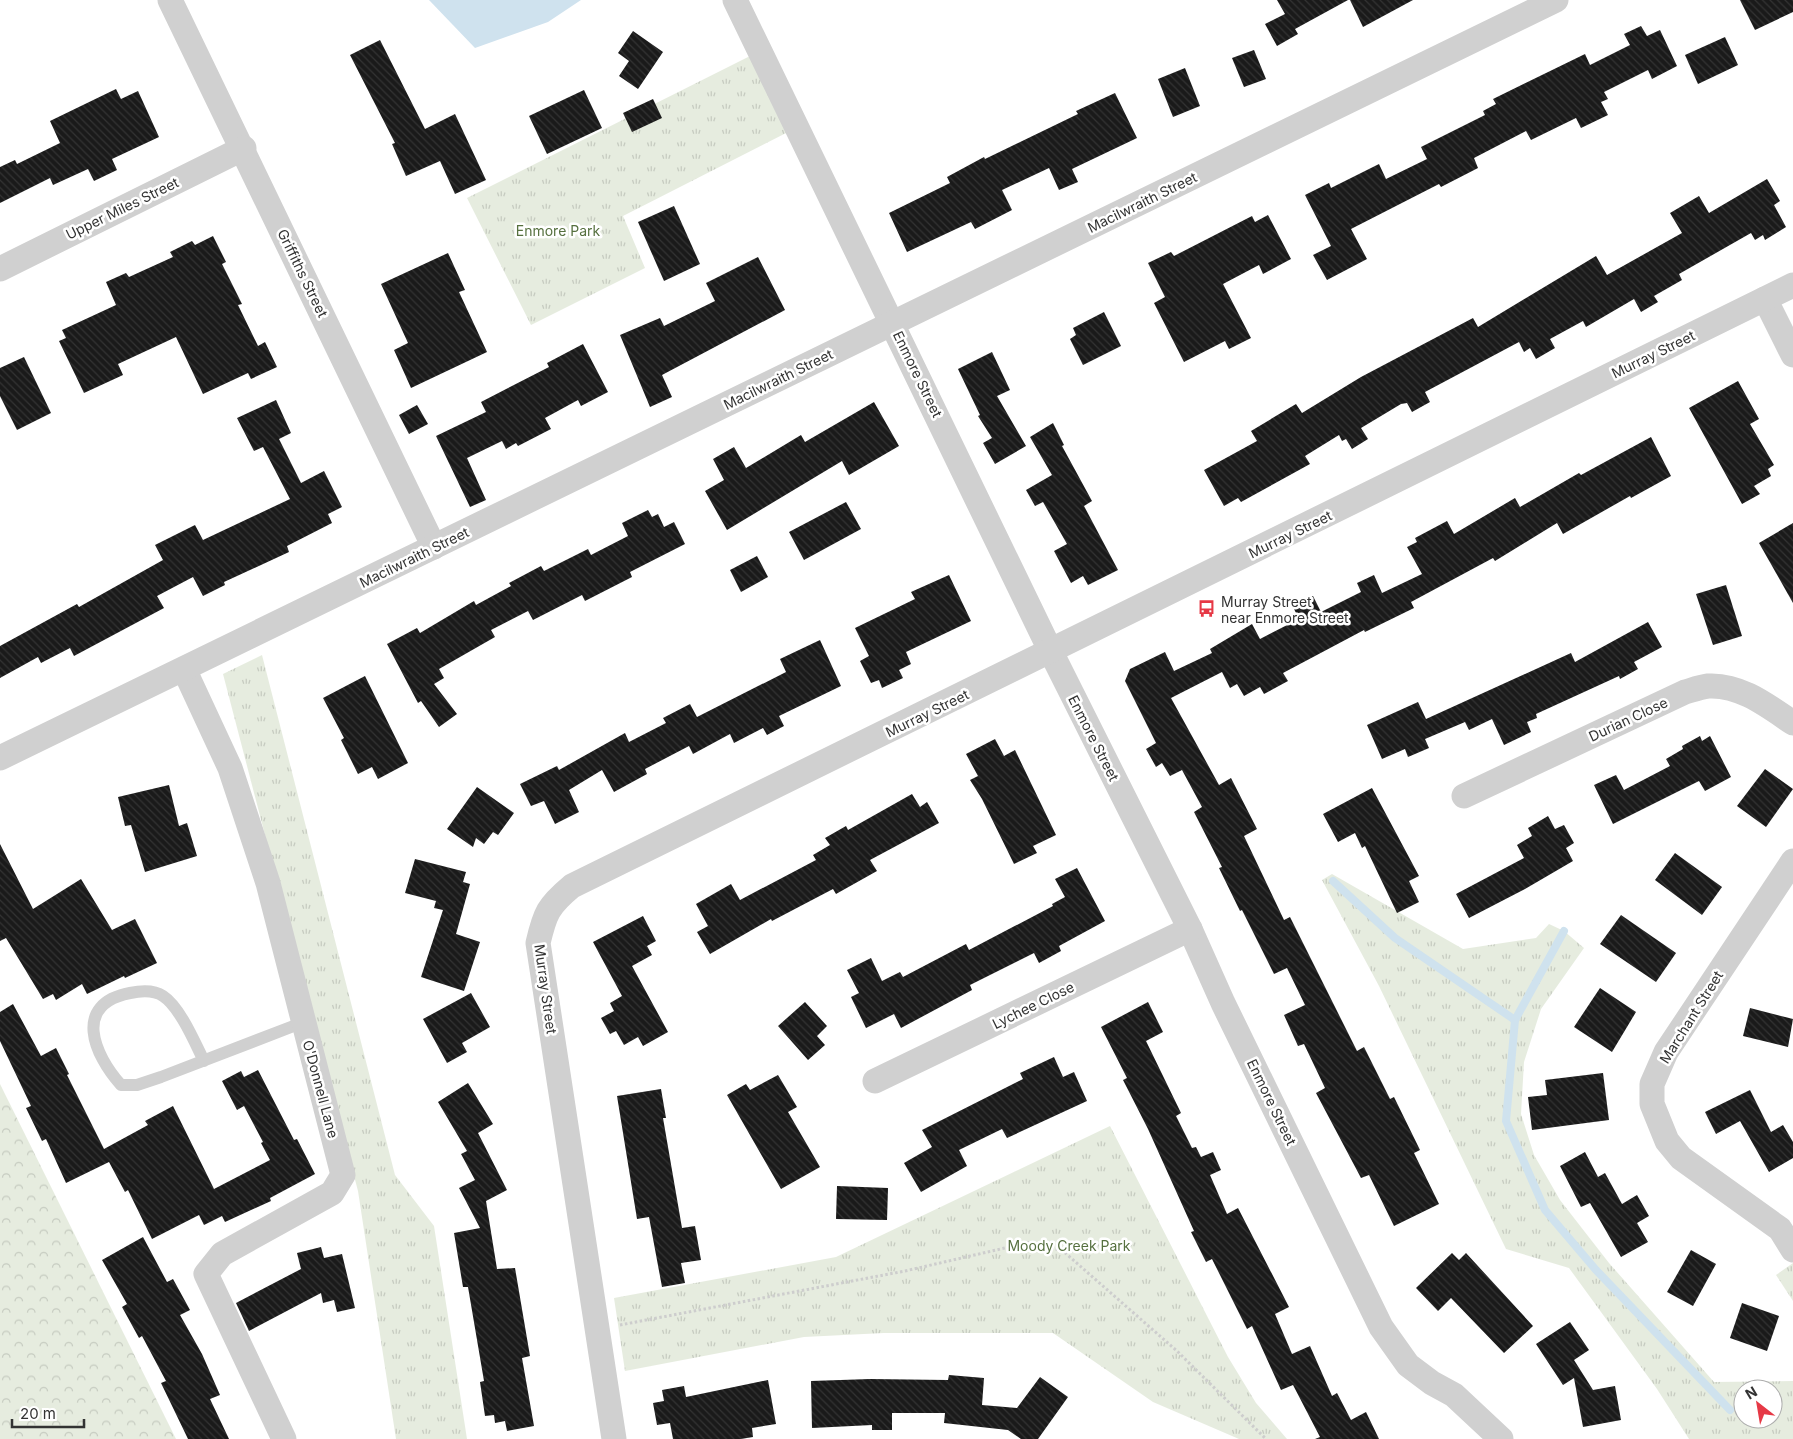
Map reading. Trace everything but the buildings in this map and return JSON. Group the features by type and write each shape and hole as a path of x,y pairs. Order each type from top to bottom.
{"street":[{"name":"Griffiths Street","path":"170,0 244,148 434,547"},
{"name":"Enmore Street","path":"735,0 1051,652 1190,929 1223,1003 1381,1327 1408,1365 1432,1383 1454,1396 1501,1439"},
{"name":"Macilwraith Street","path":"0,758 1556,0"},
{"name":"Upper Miles Street","path":"0,269 244,148"},
{"name":"Murray Street","path":"614,1439 538,943 543,921 552,903 572,886 1793,286"},
{"path":"1765,299 1793,355"},
{"name":"O'Donnell Lane","path":"184,668 221,745 240,796 268,884 344,1175 332,1193 222,1254 206,1274 284,1439"},
{"name":"Durian Close","path":"1464,796 1685,692 1707,686 1727,688 1754,697 1793,723"},
{"name":"Marchant Street","path":"1793,860 1666,1052 1652,1084 1652,1104 1667,1141 1681,1158 1780,1230 1793,1250"},
{"name":"Lychee Close","path":"875,1081 1190,929"}],"lane":[{"path":"204,1061 187,1025 163,996 142,990 114,996 97,1010 92,1030 98,1053 110,1073 122,1086 137,1085 161,1078 304,1022"}],"path":[{"path":"598,1329 905,1271 1031,1242 1063,1251 1177,1351 1266,1439"}],"green space":[{"name":"Enmore Park","path":"760,51 796,128 623,216 645,268 531,325 467,198"},
{"path":"262,655 395,1175 434,1226 467,1439 396,1439 358,1191 223,674"},
{"path":"1332,874 1463,949 1536,938 1549,924 1564,931 1584,948 1541,1009 1524,1062 1521,1114 1534,1155 1560,1200 1609,1263 1714,1382 1733,1382 1733,1429 1783,1429 1783,1381 1793,1381 1793,1439 1689,1439 1657,1389 1569,1268 1506,1249 1379,986 1322,880"},
{"path":"0,1084 176,1439 0,1439"},
{"name":"Moody Creek Park","path":"1110,1126 1228,1357 1256,1403 1287,1439 1239,1439 1153,1402 1053,1333 884,1333 804,1337 625,1371 614,1298 836,1257"},
{"path":"1793,1263 1793,1301 1776,1275"}],"water":[{"path":"429,0 581,0 548,22 475,48"}],"waterway":[{"path":"1333,881 1395,938 1515,1020"},
{"path":"1564,931 1515,1020 1506,1121 1545,1210 1596,1270 1730,1410"}],"place":[{"name":"Murray Street near Enmore Street","path":"1207,609"}]}
